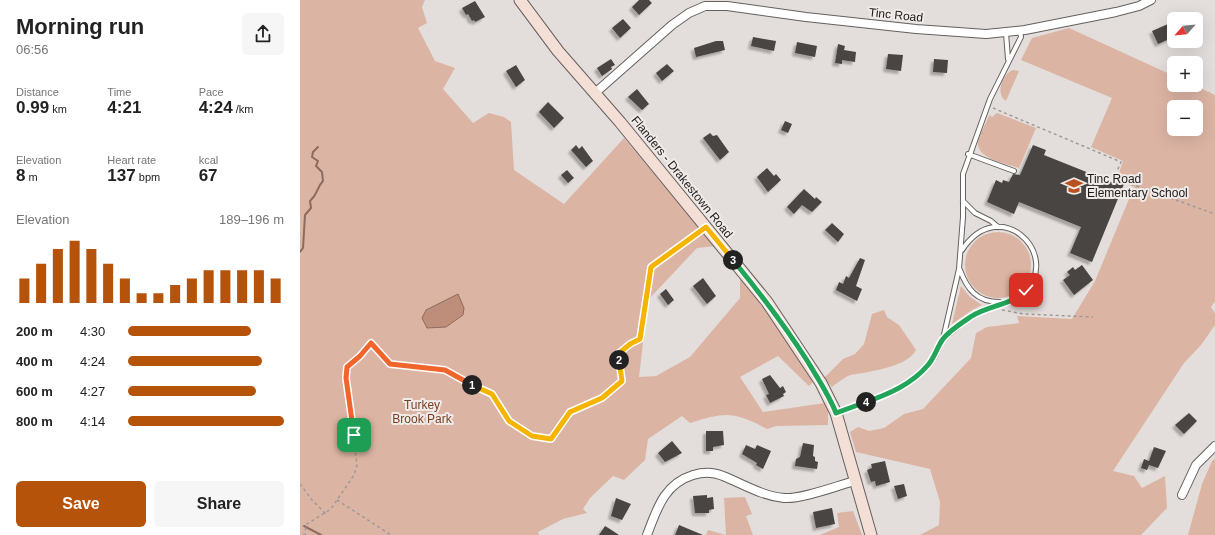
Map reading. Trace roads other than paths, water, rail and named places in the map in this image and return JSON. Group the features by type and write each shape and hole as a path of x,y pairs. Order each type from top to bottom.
{"street":[{"name":"Flanders - Drakestown Road","path":"520,0 558,51 595,93 706,227 781,322 828,395 836,413 871,535"},
{"name":"Tinc Road","path":"595,93 678,20 694,10 705,6 727,6 820,19 980,34 1020,31 1116,12 1139,6 1151,0"},
{"path":"1182,495 1196,465 1215,446"},
{"path":"647,535 658,506 667,491 677,482 697,474 715,474 758,492 783,498 795,497 855,481"}],"lane":[{"path":"836,413 883,396 914,378 930,364 943,339 962,250 964,201 963,174 968,154 987,106 1008,60 1021,37 1020,31"},
{"path":"1006,33 1008,60"},
{"path":"968,154 1014,172"},
{"path":"943,339 970,317 1001,302 1012,300 1024,292 1032,280 1036,266 1033,251 1025,238 1012,230 998,226 976,213 964,201"},
{"path":"962,250 967,242 977,233 998,226"},
{"path":"959,269 964,282 972,293 985,300 1001,302"}],"waterway":[{"path":"300,252 303,248 305,215 311,208 310,201 323,181 322,172 316,166 318,161 312,157 313,152 318,147"},
{"path":"304,526 321,535"}],"place":[{"name":"Tinc Road Elementary School","path":"1074,186"}],"park label":[{"name":"Turkey Brook Park","path":"422,412"}]}
